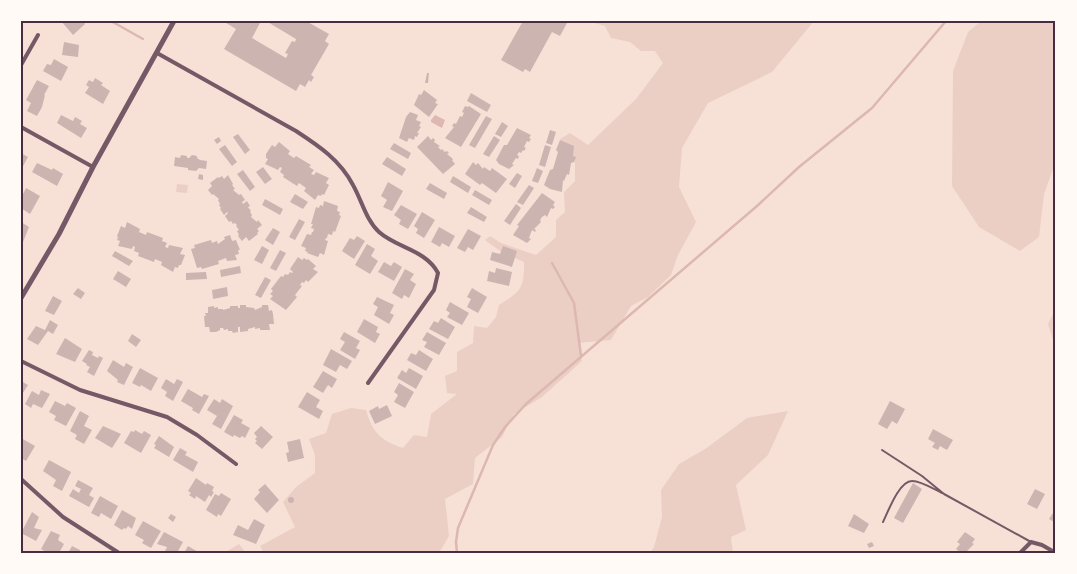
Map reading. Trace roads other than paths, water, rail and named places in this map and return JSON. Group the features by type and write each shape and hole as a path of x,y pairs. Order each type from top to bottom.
{"street":[{"path":"21,298 174,21"},
{"path":"21,65 38,35"},
{"path":"157,53 318,144 344,170 379,232 432,263 438,273 434,290 368,383"},
{"path":"21,127 94,167"},
{"path":"21,361 80,390 167,418 198,435 236,464"},
{"path":"21,479 62,517 119,553"},
{"path":"1020,553 1031,542 1056,552"}],"lane":[{"path":"882,450 922,476 944,494"},
{"path":"883,522 899,490 906,483 913,481 944,494 1031,542"}],"waterway":[{"path":"111,21 143,39"},
{"path":"457,553 458,528 493,445 505,427 526,404 757,206 799,167 872,108 946,21"},
{"path":"552,263 574,303 581,356"}]}
